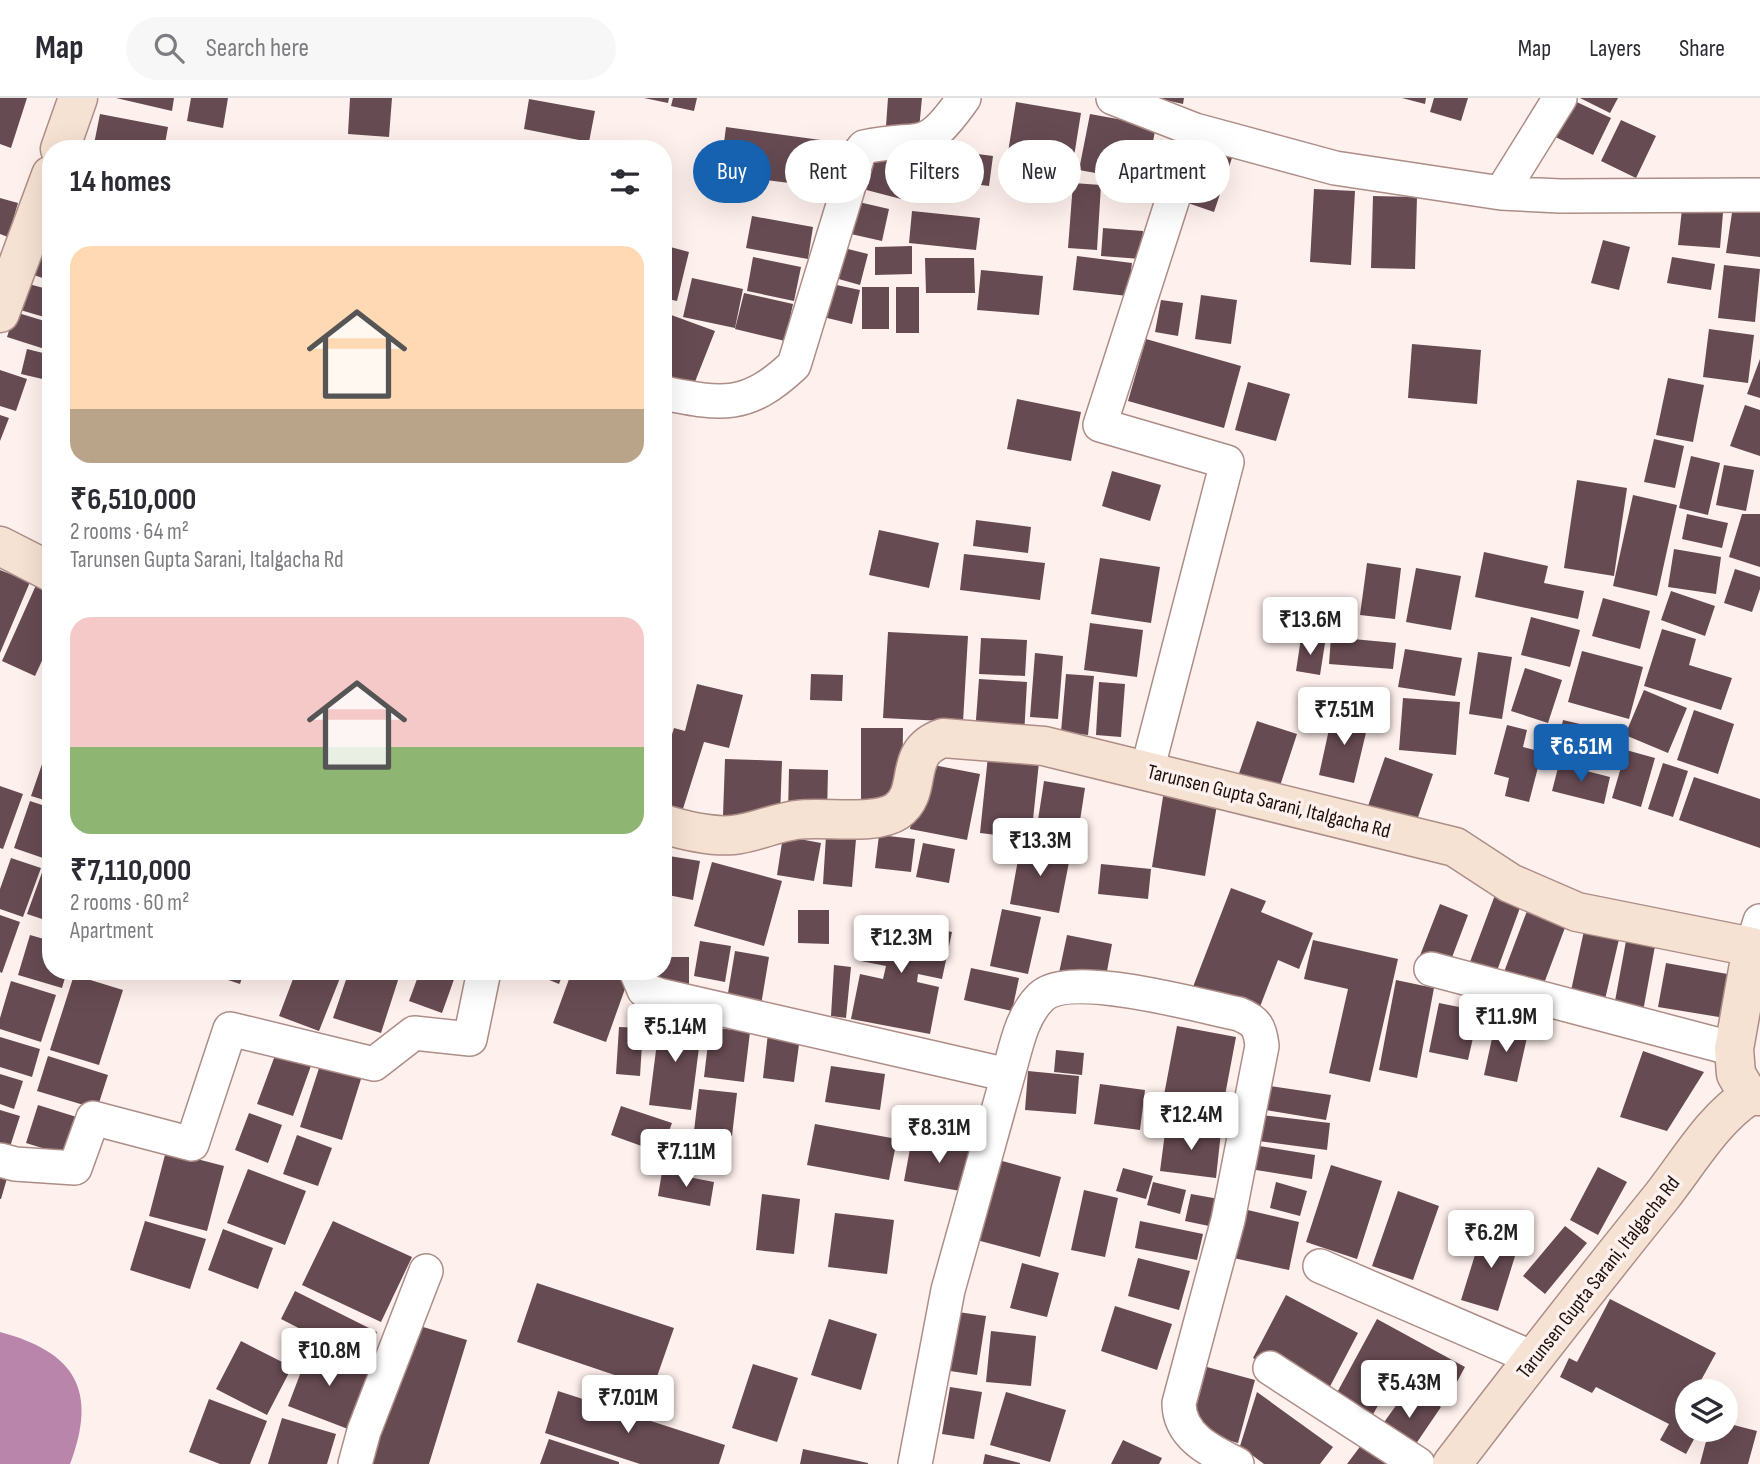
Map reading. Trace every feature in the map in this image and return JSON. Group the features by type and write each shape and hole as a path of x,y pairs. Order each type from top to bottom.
{"street":[{"path":"63,140 78,98"},
{"path":"672,395 712,403 730,401 769,389 794,365 859,153 864,146 920,142 932,137 964,98"},
{"path":"1113,98 1195,130 1335,168 1501,193 1560,196 1760,195"},
{"path":"1501,193 1560,98"},
{"path":"1147,771 1227,462 1100,425 1195,130"},
{"path":"0,313 42,199"},
{"path":"0,546 42,567"},
{"name":"Tarunsen Gupta Sarani, Italgacha Rd","path":"672,825 731,835 796,820 885,817 900,810 911,788 919,752 929,743 943,738 1044,746 1455,847 1510,883 1577,912 1756,934 1734,1049 1736,1074 1755,1096 1736,1105 1707,1139 1452,1464"},
{"path":"1431,969 1734,1049"},
{"path":"0,1160 15,1164 75,1168 93,1118 192,1144 230,1029 373,1065 414,1033 470,1039 482,980"},
{"path":"640,980 644,990 659,995 1008,1074"},
{"path":"915,1464 948,1290 1008,1074 1026,1017 1042,995 1062,985 1094,985 1239,1014 1254,1020 1259,1028 1262,1046 1228,1220 1179,1403 1179,1416 1185,1429 1198,1442 1237,1464"},
{"path":"1320,1266 1533,1359"},
{"path":"355,1464 364,1432 426,1271"},
{"path":"1270,1368 1418,1464"}],"shaded area":[{"path":"0,1332 26,1340 47,1351 62,1363 74,1378 80,1395 81,1415 78,1438 70,1464 0,1464"}],"building":[{"path":"0,98 27,98 11,148 0,144"},
{"path":"116,98 174,98 172,111"},
{"path":"191,98 228,98 223,128 187,121"},
{"path":"350,98 392,98 389,137 348,134"},
{"path":"644,98 669,98 668,103"},
{"path":"673,98 697,98 694,111 671,106"},
{"path":"888,98 922,98 919,129 886,126"},
{"path":"1156,98 1184,98 1183,104"},
{"path":"1402,98 1426,98 1425,104"},
{"path":"1434,98 1468,98 1461,121 1430,112"},
{"path":"1568,98 1611,118 1593,155 1549,134"},
{"path":"1580,98 1618,98 1610,113"},
{"path":"529,99 595,111 589,140 524,129"},
{"path":"1016,102 1081,113 1077,140 1010,140"},
{"path":"100,114 168,127 166,140 95,140"},
{"path":"1090,114 1156,126 1153,140 1095,140 1095,173 1081,170"},
{"path":"1621,120 1656,136 1636,178 1601,161"},
{"path":"726,127 821,140 785,140 785,182 771,181 771,140 724,140"},
{"path":"871,155 885,158 885,195 871,191"},
{"path":"984,155 993,156 989,186 984,185"},
{"path":"1081,184 1095,185 1095,203 1100,203 1097,250 1068,248 1071,203 1081,203"},
{"path":"1314,189 1355,191 1351,265 1310,262"},
{"path":"1373,196 1417,197 1415,269 1371,268"},
{"path":"0,198 18,203 8,237 0,234"},
{"path":"849,203 889,209 882,241 842,232"},
{"path":"1188,203 1217,203 1214,212"},
{"path":"1733,206 1760,210 1760,257 1726,253"},
{"path":"1682,209 1723,213 1720,248 1678,245"},
{"path":"912,211 980,218 976,250 909,243"},
{"path":"752,216 813,227 808,259 746,248"},
{"path":"1103,228 1143,231 1141,259 1101,256"},
{"path":"1603,240 1630,247 1619,290 1591,283"},
{"path":"42,246 42,278 31,274"},
{"path":"836,246 868,254 860,285 828,276"},
{"path":"912,246 912,274 875,275 875,247"},
{"path":"672,247 689,252 677,301 672,300"},
{"path":"1077,256 1132,263 1128,296 1073,290"},
{"path":"753,257 801,267 794,301 747,291"},
{"path":"1672,257 1715,264 1711,290 1667,283"},
{"path":"925,258 974,258 975,293 926,293"},
{"path":"1724,265 1760,269 1755,322 1718,318"},
{"path":"981,270 1043,276 1039,315 977,310"},
{"path":"692,278 743,289 735,328 683,317"},
{"path":"25,283 42,288 42,316 17,309"},
{"path":"827,283 860,290 852,324 819,316"},
{"path":"862,287 889,287 889,329 862,329"},
{"path":"896,287 919,287 919,333 896,333"},
{"path":"744,293 793,304 785,341 735,329"},
{"path":"1201,295 1237,300 1231,344 1195,339"},
{"path":"1161,300 1183,303 1178,336 1155,332"},
{"path":"15,312 42,320 42,348 7,337"},
{"path":"672,315 715,331 691,392 672,385"},
{"path":"1709,329 1754,335 1748,383 1703,377"},
{"path":"1146,339 1241,366 1224,428 1128,401"},
{"path":"1412,344 1481,350 1477,404 1408,398"},
{"path":"27,349 42,353 42,379 21,374"},
{"path":"1760,359 1760,398 1747,394"},
{"path":"0,370 27,379 16,411 0,406"},
{"path":"1668,378 1704,385 1693,442 1656,435"},
{"path":"1248,382 1290,394 1276,441 1235,430"},
{"path":"1017,399 1081,412 1071,461 1007,449"},
{"path":"1745,405 1760,410 1760,456 1730,446"},
{"path":"0,415 9,418 0,441"},
{"path":"1654,439 1684,446 1675,488 1644,482"},
{"path":"1691,456 1720,463 1708,515 1679,508"},
{"path":"1724,465 1754,470 1746,511 1716,505"},
{"path":"1112,471 1161,485 1150,521 1102,506"},
{"path":"1577,480 1627,488 1614,576 1564,568"},
{"path":"1633,495 1677,505 1657,596 1613,586"},
{"path":"1687,514 1728,523 1722,548 1682,539"},
{"path":"1742,514 1760,514 1760,567 1729,557"},
{"path":"976,520 1031,527 1028,553 973,546"},
{"path":"879,530 939,543 929,588 869,575"},
{"path":"1674,549 1721,557 1716,594 1668,587"},
{"path":"1484,552 1548,566 1544,583 1584,591 1578,619 1475,597"},
{"path":"964,554 1045,563 1040,600 960,590"},
{"path":"1100,558 1160,567 1151,623 1091,614"},
{"path":"1367,563 1401,568 1395,619 1360,615"},
{"path":"1416,568 1461,576 1451,630 1406,622"},
{"path":"1735,569 1760,577 1760,589 1752,612 1724,603"},
{"path":"0,570 30,582 0,653"},
{"path":"37,583 42,585 42,661 35,676 2,661"},
{"path":"1671,591 1715,606 1705,636 1661,620"},
{"path":"1603,598 1650,611 1640,649 1592,636"},
{"path":"1531,617 1580,630 1570,667 1521,655"},
{"path":"1090,623 1143,630 1137,677 1084,670"},
{"path":"1662,629 1696,639 1689,665 1732,678 1721,710 1644,686"},
{"path":"888,632 968,636 963,722 883,718"},
{"path":"1331,637 1396,643 1393,669 1329,664"},
{"path":"981,638 1027,640 1025,676 979,674"},
{"path":"1301,638 1325,643 1320,675 1296,671"},
{"path":"1405,649 1462,658 1455,696 1398,687"},
{"path":"1582,651 1643,667 1629,719 1568,702"},
{"path":"1478,652 1512,657 1502,719 1469,714"},
{"path":"1035,653 1063,656 1058,719 1030,717"},
{"path":"1525,668 1562,680 1548,723 1511,711"},
{"path":"811,674 843,675 842,701 810,700"},
{"path":"1066,674 1094,676 1088,735 1061,732"},
{"path":"979,679 1027,682 1024,736 975,733"},
{"path":"1099,682 1125,684 1121,737 1096,735"},
{"path":"697,684 743,695 729,748 704,742 681,815 672,812 672,734 674,728 685,731"},
{"path":"1644,690 1687,708 1668,753 1625,735"},
{"path":"1403,698 1460,702 1456,755 1399,750"},
{"path":"1694,710 1734,724 1718,774 1677,760"},
{"path":"1333,711 1369,720 1354,783 1319,775"},
{"path":"1563,720 1618,733 1609,770 1555,757"},
{"path":"1257,721 1297,734 1276,798 1235,785"},
{"path":"1507,725 1527,730 1523,747 1542,752 1529,802 1505,796 1509,778 1494,774"},
{"path":"861,728 903,728 902,802 861,801"},
{"path":"1626,750 1655,758 1641,807 1612,798"},
{"path":"988,756 1039,762 1031,839 980,833"},
{"path":"1385,757 1433,774 1416,823 1368,806"},
{"path":"725,759 782,761 780,818 723,816"},
{"path":"923,763 980,774 967,840 910,829"},
{"path":"1663,763 1688,771 1673,817 1648,809"},
{"path":"42,764 42,799 31,796"},
{"path":"1559,764 1610,777 1604,804 1552,791"},
{"path":"789,769 828,770 827,815 788,814"},
{"path":"1694,777 1760,799 1760,848 1679,820"},
{"path":"1044,781 1085,788 1079,827 1038,820"},
{"path":"1165,784 1219,793 1205,876 1152,867"},
{"path":"0,786 23,794 3,849 0,848"},
{"path":"30,801 42,805 42,858 14,848"},
{"path":"879,835 915,839 911,872 875,868"},
{"path":"783,836 821,843 814,881 777,875"},
{"path":"826,836 856,839 852,887 823,884"},
{"path":"923,843 955,849 949,883 916,877"},
{"path":"1021,843 1071,852 1059,913 1010,904"},
{"path":"672,856 700,861 693,900 672,896"},
{"path":"11,858 41,868 23,917 0,909 0,889"},
{"path":"712,862 782,881 764,946 694,926"},
{"path":"1101,864 1151,869 1148,899 1098,894"},
{"path":"42,873 42,919 27,914"},
{"path":"1231,888 1266,901 1261,912 1313,933 1299,969 1278,960 1256,1017 1191,992"},
{"path":"1495,895 1521,905 1494,979 1467,970"},
{"path":"1530,903 1569,917 1540,994 1501,980"},
{"path":"1440,904 1468,915 1448,968 1419,958"},
{"path":"1002,909 1041,917 1028,974 990,966"},
{"path":"798,910 829,910 829,944 798,943"},
{"path":"0,915 20,922 2,973 0,972"},
{"path":"870,916 952,932 942,979 918,974 917,982 939,987 930,1034 851,1019 860,974 883,979 886,966 861,961"},
{"path":"1585,926 1620,935 1603,1008 1569,1000"},
{"path":"30,935 42,938 42,980 64,980 62,988 18,975"},
{"path":"1067,935 1112,944 1105,982 1059,973"},
{"path":"1313,940 1398,959 1370,1082 1329,1073 1348,989 1304,979"},
{"path":"700,941 731,946 725,982 694,976"},
{"path":"1626,941 1655,946 1642,1017 1613,1012"},
{"path":"735,951 769,957 761,1005 727,999"},
{"path":"672,957 689,957 689,985 652,985 652,980 672,980"},
{"path":"1666,963 1733,975 1725,1018 1658,1007"},
{"path":"834,965 851,967 846,1018 831,1016"},
{"path":"971,968 1019,978 1012,1011 964,1000"},
{"path":"72,980 90,980 123,990 99,1065 50,1050"},
{"path":"293,980 339,980 319,1031 279,1016"},
{"path":"346,980 398,980 381,1033 333,1018"},
{"path":"417,980 454,980 442,1013 409,1001"},
{"path":"569,980 628,980 606,1042 553,1023"},
{"path":"1396,980 1434,988 1417,1078 1379,1070"},
{"path":"11,981 56,995 41,1042 0,1029 0,1018"},
{"path":"1439,1003 1479,1011 1468,1060 1429,1052"},
{"path":"660,1019 702,1024 691,1110 649,1105"},
{"path":"1495,1025 1528,1033 1517,1082 1484,1075"},
{"path":"1177,1026 1236,1037 1220,1122 1161,1111"},
{"path":"619,1027 643,1028 640,1076 616,1074"},
{"path":"710,1027 750,1032 744,1082 704,1077"},
{"path":"768,1033 800,1037 794,1082 763,1078"},
{"path":"0,1037 40,1049 32,1077 0,1067"},
{"path":"277,1050 312,1063 293,1116 257,1104"},
{"path":"1056,1050 1084,1053 1082,1075 1054,1072"},
{"path":"1643,1051 1704,1072 1667,1131 1620,1117"},
{"path":"48,1056 108,1075 97,1109 37,1091"},
{"path":"320,1065 361,1079 342,1140 300,1127"},
{"path":"831,1066 885,1074 880,1110 825,1102"},
{"path":"1028,1071 1079,1076 1076,1114 1025,1110"},
{"path":"0,1074 23,1081 14,1109 0,1104"},
{"path":"1100,1084 1145,1090 1140,1130 1094,1124"},
{"path":"1257,1084 1331,1095 1326,1120 1253,1108"},
{"path":"699,1089 737,1093 732,1136 694,1131"},
{"path":"38,1105 83,1119 71,1157 26,1143"},
{"path":"621,1106 672,1123 661,1153 611,1135"},
{"path":"0,1110 20,1116 7,1156 0,1154"},
{"path":"249,1113 282,1125 268,1163 235,1150"},
{"path":"1253,1114 1330,1123 1327,1150 1250,1140"},
{"path":"815,1124 897,1139 889,1180 807,1165"},
{"path":"1166,1125 1221,1132 1216,1178 1160,1171"},
{"path":"678,1131 730,1142 725,1165 673,1154"},
{"path":"297,1135 332,1148 318,1186 283,1174"},
{"path":"912,1138 974,1149 966,1192 904,1181"},
{"path":"1247,1144 1315,1155 1312,1179 1243,1168"},
{"path":"166,1151 224,1166 207,1231 149,1216"},
{"path":"991,1158 1061,1177 1040,1257 969,1238"},
{"path":"1331,1165 1382,1181 1357,1259 1306,1242"},
{"path":"1598,1167 1627,1182 1598,1235 1570,1220"},
{"path":"1123,1168 1153,1176 1146,1199 1116,1191"},
{"path":"248,1169 306,1191 285,1245 227,1223"},
{"path":"662,1172 714,1182 710,1206 658,1196"},
{"path":"0,1173 8,1175 1,1199 0,1199"},
{"path":"1153,1182 1186,1190 1180,1214 1147,1205"},
{"path":"1276,1182 1307,1191 1300,1216 1270,1208"},
{"path":"1084,1190 1118,1198 1105,1257 1071,1250"},
{"path":"1398,1191 1439,1206 1413,1280 1372,1266"},
{"path":"762,1194 800,1199 794,1254 756,1250"},
{"path":"1191,1194 1219,1199 1214,1227 1185,1221"},
{"path":"1235,1207 1299,1222 1289,1270 1224,1256"},
{"path":"835,1213 894,1220 887,1274 828,1267"},
{"path":"145,1221 206,1239 190,1289 130,1270"},
{"path":"333,1221 412,1257 381,1322 302,1285"},
{"path":"1140,1221 1203,1234 1197,1260 1135,1248"},
{"path":"1565,1226 1587,1243 1545,1294 1523,1276"},
{"path":"223,1229 273,1248 258,1289 208,1270"},
{"path":"1483,1229 1520,1240 1498,1311 1461,1300"},
{"path":"1138,1258 1190,1271 1179,1310 1128,1296"},
{"path":"1022,1263 1059,1273 1047,1317 1010,1308"},
{"path":"537,1283 674,1328 653,1388 517,1342"},
{"path":"295,1291 377,1332 363,1361 281,1319"},
{"path":"1286,1295 1358,1333 1325,1396 1253,1358"},
{"path":"1610,1299 1716,1353 1702,1379 1675,1379 1675,1442 1692,1442 1686,1454 1660,1440 1669,1424 1596,1387 1592,1393 1560,1377 1569,1358 1577,1362"},
{"path":"1115,1306 1172,1324 1157,1370 1101,1351"},
{"path":"958,1312 986,1316 977,1375 950,1371"},
{"path":"829,1319 877,1334 861,1390 811,1375"},
{"path":"1377,1319 1465,1367 1445,1404 1394,1376 1370,1420 1333,1400"},
{"path":"413,1324 467,1340 429,1464 371,1464"},
{"path":"991,1331 1036,1336 1031,1386 986,1382"},
{"path":"241,1341 292,1367 267,1415 216,1389"},
{"path":"310,1348 371,1371 348,1429 288,1406"},
{"path":"753,1364 798,1378 777,1442 732,1428"},
{"path":"1207,1367 1255,1380 1238,1443 1190,1430"},
{"path":"1410,1386 1441,1407 1409,1454 1377,1432"},
{"path":"950,1387 982,1392 974,1439 942,1434"},
{"path":"558,1391 725,1445 719,1464 640,1464 545,1433"},
{"path":"1006,1392 1066,1410 1050,1462 990,1445"},
{"path":"1257,1392 1333,1447 1320,1464 1264,1464 1240,1446"},
{"path":"209,1399 267,1421 250,1464 220,1464 189,1452"},
{"path":"282,1418 336,1434 327,1464 268,1464"},
{"path":"1738,1426 1757,1431 1748,1464 1700,1464 1706,1442 1738,1442"},
{"path":"549,1439 619,1462 619,1464 540,1464"},
{"path":"1123,1440 1162,1458 1159,1464 1111,1464"},
{"path":"1362,1444 1388,1464 1347,1464"},
{"path":"803,1449 868,1463 868,1464 800,1464"},
{"path":"985,1454 1020,1463 1020,1464 983,1464"}]}
